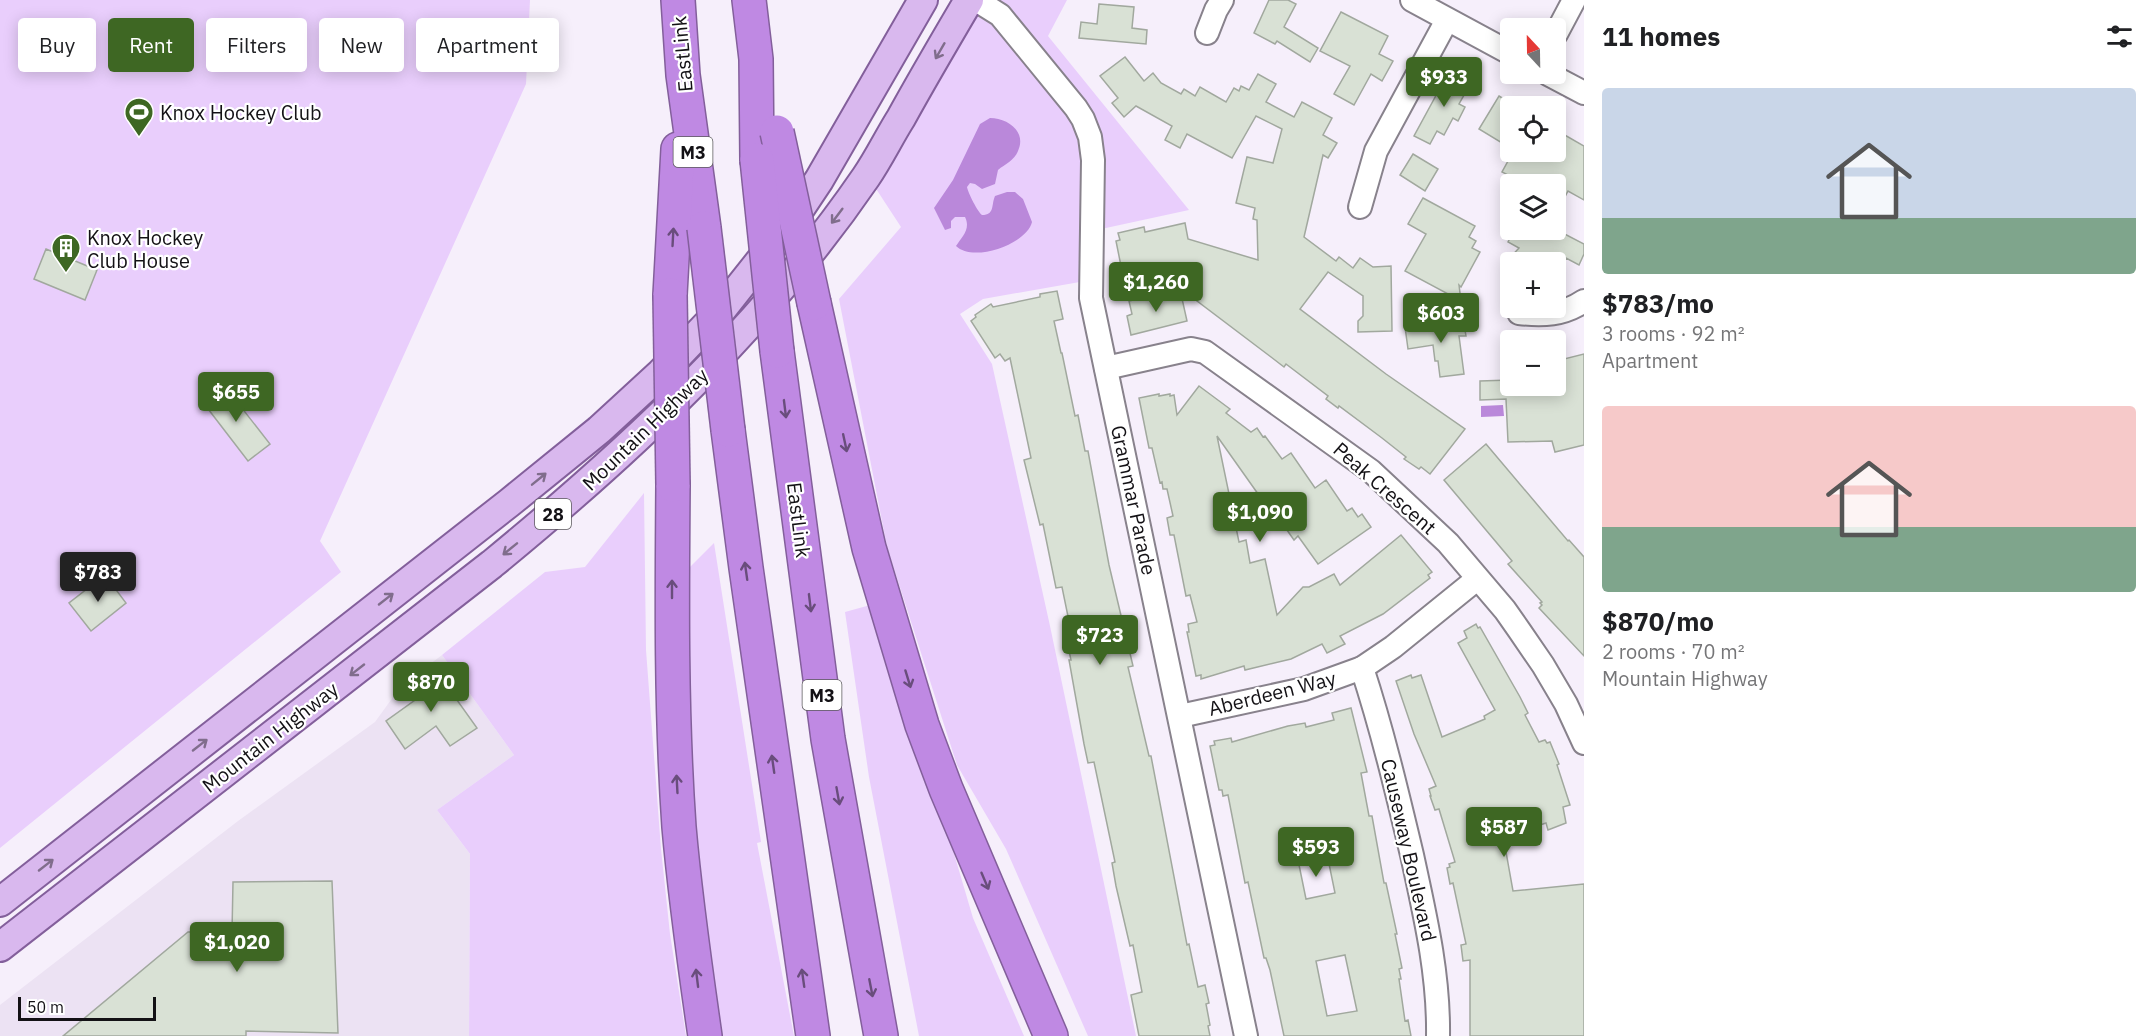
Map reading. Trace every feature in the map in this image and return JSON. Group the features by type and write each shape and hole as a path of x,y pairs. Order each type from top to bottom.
{"highway":[{"name":"EastLink","path":"678,0 682,75 704,228 728,430 813,1036"},
{"name":"EastLink","path":"749,0 756,59 757,160 777,351 828,739 881,1036"},
{"path":"756,59 777,132 869,548 922,725 946,789 1051,1036"},
{"path":"682,75 670,295 673,484 672,656 678,808 705,1036"}],"main road":[{"name":"Mountain Highway","path":"3,899 509,503 599,430 661,373 722,309 791,222 819,180 923,0"},
{"name":"Mountain Highway","path":"0,947 492,564 566,503 657,420 709,368 773,298 867,176 969,0"},
{"path":"3,899 28,925"}],"street":[{"name":"Grammar Parade","path":"976,0 1000,15 1076,108 1090,137 1093,160 1091,298 1246,1036"},
{"path":"1207,33 1222,0"},
{"path":"1412,0 1500,48"},
{"path":"1564,18 1574,0"},
{"path":"1360,207 1376,151 1447,20"},
{"path":"1566,84 1584,93"},
{"path":"1566,311 1584,301"},
{"name":"Peak Crescent","path":"1106,368 1191,349 1205,352 1371,471 1448,543 1505,610 1543,665 1566,704 1584,743"},
{"name":"Aberdeen Way","path":"1180,716 1304,689 1362,668 1393,647 1477,579"},
{"name":"Causeway Boulevard","path":"1362,668 1397,789 1431,939 1437,993 1438,1036"}],"shaded area":[{"path":"0,0 530,0 529,18 416,18 416,72 527,72 526,84 320,541 341,572 0,848"},
{"path":"969,0 1067,0 1048,36 1189,210 1092,231 1091,280 983,299 960,314 992,364 1050,626 1136,1036 1088,1036 1006,849 957,765 887,547 839,299 901,227 867,175"},
{"path":"990,118 1003,120 1014,127 1020,137 1020,144 1014,157 998,170 995,184 982,189 970,183 967,187 969,193 982,215 986,215 991,211 995,196 1015,192 1023,199 1032,222 1028,230 1010,244 986,252 974,253 956,246 966,229 965,217 955,217 951,221 951,228 945,230 934,208 953,180 980,124"},
{"path":"1503,405 1504,416 1481,417 1481,406"},
{"path":"644,493 646,650 661,849 670,934 686,1036 469,1036 470,854 437,810 514,755 442,655 545,572 585,567"},
{"path":"714,543 761,842 757,843 794,1036 714,1036 700,925 680,577"},
{"path":"874,604 973,918 1024,1036 919,1036 869,777 845,612"},
{"path":"442,655 514,755 437,810 470,854 469,1036 0,1036 0,1005 238,821 375,722 401,686"}],"building":[{"path":"1269,0 1288,0 1296,4 1284,27 1318,48 1310,62 1277,41 1275,44 1254,33"},
{"path":"1099,4 1134,7 1132,28 1147,30 1146,44 1079,38 1081,22 1097,24"},
{"path":"1341,12 1388,36 1379,54 1393,61 1382,81 1371,74 1354,105 1334,94 1350,66 1320,51"},
{"path":"1125,57 1144,81 1153,73 1161,83 1181,94 1184,89 1195,96 1200,87 1226,102 1234,88 1239,91 1241,86 1249,90 1258,74 1276,84 1266,102 1294,117 1302,102 1332,118 1323,135 1337,143 1328,158 1323,155 1304,237 1336,261 1339,257 1353,268 1360,258 1373,267 1391,266 1392,331 1358,332 1358,321 1363,316 1363,296 1328,272 1300,309 1386,374 1465,429 1430,474 1404,459 1406,457 1382,438 1326,399 1328,396 1286,364 1284,367 1172,282 1169,266 1129,275 1126,264 1121,266 1116,241 1120,240 1118,233 1144,227 1145,232 1185,223 1188,239 1258,260 1257,220 1253,219 1255,208 1236,203 1247,157 1273,163 1282,129 1256,116 1232,158 1187,134 1180,148 1165,140 1172,126 1136,106 1124,117 1112,103 1118,98 1100,76"},
{"path":"1452,71 1472,81 1459,104 1465,107 1458,121 1453,118 1444,135 1437,131 1430,144 1414,136"},
{"path":"1499,96 1500,142 1479,129"},
{"path":"1566,136 1584,146 1584,200 1568,191 1566,195 1566,174 1506,174 1502,172 1508,162 1566,162"},
{"path":"1413,154 1438,169 1425,191 1400,175"},
{"path":"1423,198 1475,226 1469,237 1476,241 1472,248 1480,252 1461,287 1459,285 1461,301 1405,271 1426,234 1408,224"},
{"path":"1566,235 1584,244 1584,254 1579,265 1566,258 1566,252 1515,252 1519,248 1508,242 1509,240 1566,240"},
{"name":"Knox Hockey Club House","path":"46,249 97,270 85,300 34,279"},
{"path":"1057,291 1063,319 1054,321 1075,416 1078,415 1085,451 1088,451 1109,565 1133,666 1128,667 1149,756 1151,756 1187,945 1189,944 1198,987 1205,985 1209,1003 1206,1004 1210,1036 1139,1036 1131,995 1142,992 1133,945 1130,946 1116,886 1112,863 1115,862 1094,762 1088,763 1084,744 1069,660 1071,660 1066,637 1072,636 1062,587 1056,588 1043,524 1040,525 1024,460 1031,458 1010,358 1005,361 1000,354 995,358 971,321 976,317 975,315 991,304 993,307"},
{"path":"1181,294 1187,321 1131,335 1127,316 1132,314 1129,301"},
{"path":"1462,312 1466,336 1459,336 1464,374 1440,377 1433,345 1408,349 1405,327 1443,322 1437,332 1441,336"},
{"path":"1584,354 1584,445 1555,452 1552,441 1508,442 1506,399 1480,400 1480,381 1500,380 1500,396 1566,396 1566,358"},
{"path":"223,384 270,444 248,461 202,401"},
{"path":"1199,386 1230,409 1226,413 1251,432 1257,428 1282,459 1291,453 1315,488 1326,480 1347,511 1352,508 1358,517 1362,514 1371,527 1318,564 1298,536 1294,540 1270,506 1268,508 1217,436 1239,542 1246,540 1250,563 1265,559 1277,615 1303,587 1309,587 1334,574 1340,585 1401,535 1432,572 1428,575 1430,578 1383,614 1340,636 1345,644 1327,653 1322,644 1291,659 1245,670 1244,666 1201,679 1201,675 1196,676 1187,632 1189,632 1188,624 1197,622 1190,595 1186,596 1174,535 1170,535 1167,518 1173,516 1167,489 1163,489 1162,482 1160,483 1152,448 1149,448 1139,398 1159,394 1159,396 1174,395 1177,415"},
{"path":"1486,444 1584,557 1584,656 1539,608 1542,602 1508,564 1512,561 1444,480"},
{"path":"105,575 126,603 91,631 69,603"},
{"path":"1476,624 1478,628 1480,627 1520,697 1528,713 1525,715 1539,742 1545,740 1547,743 1550,742 1559,764 1557,765 1570,805 1563,807 1566,823 1548,830 1546,823 1504,837 1504,841 1513,891 1584,884 1584,1036 1470,1036 1470,960 1463,961 1461,945 1466,944 1453,883 1450,884 1447,868 1450,867 1449,864 1455,862 1439,809 1435,810 1430,796 1429,789 1436,786 1414,734 1396,681 1411,675 1412,678 1421,675 1442,737 1485,719 1484,716 1495,710 1458,643 1467,638 1464,631"},
{"path":"432,665 477,728 450,746 436,726 405,749 386,721 422,695 411,680"},
{"path":"1351,708 1367,772 1361,773 1397,934 1395,934 1402,968 1399,969 1401,979 1399,979 1405,1021 1408,1020 1411,1036 1284,1036 1248,882 1245,883 1228,795 1223,796 1222,790 1219,790 1210,746 1215,745 1214,741 1231,738 1232,742 1305,723 1306,727 1334,720 1332,713","holes":["1327,854 1335,893 1306,899 1298,860","1345,955 1357,1011 1327,1016 1316,961"]},
{"path":"332,881 338,1033 246,1031 246,1036 63,1036 188,932 232,932 233,882"}],"place":[{"name":"Knox Hockey Club","path":"139,138"},
{"name":"Knox Hockey Club House","path":"66,274"}]}
